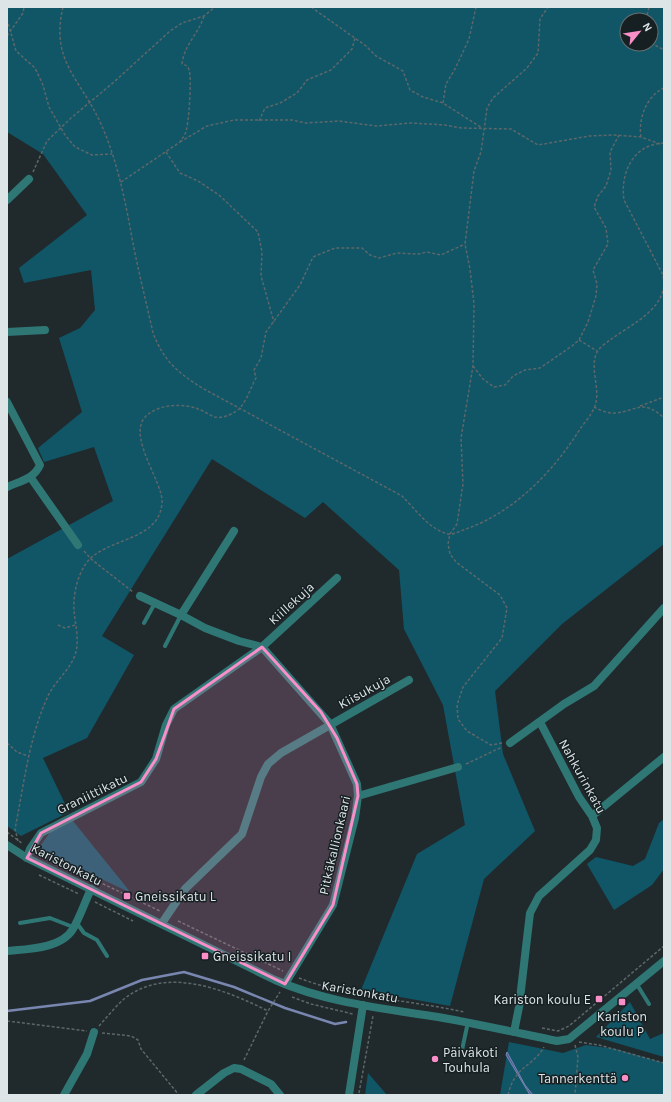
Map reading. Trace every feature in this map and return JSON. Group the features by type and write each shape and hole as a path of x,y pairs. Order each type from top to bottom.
{"street":[{"path":"7,200 29,179"},
{"path":"7,332 45,330"},
{"path":"7,402 40,465 37,472 31,478 7,487"},
{"path":"31,478 78,545"},
{"path":"181,615 234,531"},
{"name":"Kiillekuja","path":"262,646 337,578"},
{"path":"140,596 205,628 239,641 262,646"},
{"path":"510,743 564,704 594,686 664,608"},
{"name":"Pitkäkallionkaari","path":"262,646 330,724 357,784 358,796 333,905 285,984"},
{"name":"Graniittikatu","path":"27,858 30,849 40,833 69,817 141,782 156,760 166,725 174,709 262,646"},
{"name":"Kiisukuja","path":"162,923 185,889 242,834 261,777 268,764 281,753 409,680"},
{"name":"Nahkurinkatu","path":"514,1032 519,1007 530,913 539,896 590,850 596,840 597,828 592,816 579,797 540,722"},
{"path":"592,816 664,757"},
{"path":"358,796 458,767"},
{"name":"Karistonkatu","path":"7,845 27,858 91,890 162,923 285,984 312,994 363,1005 468,1022 557,1041 569,1039 664,960"},
{"path":"7,951 38,947 54,943 66,937 75,925 91,890"},
{"path":"349,1095 363,1005"},
{"path":"64,1095 87,1054 94,1032"},
{"path":"196,1095 224,1073 238,1069 270,1084 280,1095"}],"lane":[{"path":"144,623 155,603"},
{"path":"165,646 181,615"},
{"path":"20,923 50,918 75,925 84,933 97,940 107,956"},
{"path":"636,983 649,1004"},
{"path":"462,1050 468,1022"}],"path":[{"path":"7,36 23,13 24,7"},
{"path":"63,7 59,24 59,41 65,61 101,123 112,154 121,182 152,333 158,348 168,362 181,374 202,388 241,407 402,496 419,514 439,531 450,534 482,523 506,509 521,497 558,461 594,407 597,395 594,364 598,351 612,338 647,313 659,302 663,294 663,275 624,200 623,180 632,160 644,149 664,143"},
{"path":"29,179 47,142 88,102 114,82 170,31 182,23 204,16 215,7"},
{"path":"311,7 355,38 376,56 403,71 410,90 423,97 443,103 484,129"},
{"path":"443,103 446,84 455,69 469,38 476,7"},
{"path":"510,743 491,745 467,731 458,719 457,705 463,688 502,638 507,608 500,595 456,562 450,554 448,544 450,534 457,524 463,484 461,438 473,366 474,304 470,269 465,244 474,171 481,152 487,108 493,98 527,68 538,54 540,19 548,7"},
{"path":"180,142 185,134 190,109 189,70 186,65 182,64 183,57 186,48 201,24 204,16"},
{"path":"7,20 16,51 35,68 43,85 49,107 61,128 75,147 92,155 112,154"},
{"path":"260,121 265,108 280,103 297,93 307,80 330,70 352,49 355,38"},
{"path":"641,137 640,119 652,98 664,88"},
{"path":"121,182 180,142 207,126 234,120 292,120 306,123 339,121 376,126 411,123 484,129 511,129 538,145 589,136 619,135 641,137 660,144"},
{"path":"473,366 483,379 494,387 504,385 513,376 525,370 540,368 549,360 557,357 579,340 588,322 596,296 596,284 593,270 608,244 606,228 594,206 598,196 606,186 611,170 610,152 619,135"},
{"path":"166,152 180,173 198,181 219,195 258,232 262,252 261,276 274,322"},
{"path":"18,841 15,829 28,756 34,732 49,695 75,655 77,643 74,608 76,586 85,565 100,551 142,533 159,513 162,502 142,446 140,430 145,417 159,408 178,406 197,408 216,417 223,417 241,407 256,378 254,370 261,358 266,332 300,285 313,257 335,248 362,248 370,255 378,258 397,253 418,254 427,252 441,255 465,244"},
{"path":"579,340 598,351"},
{"path":"594,407 614,414 664,397"},
{"path":"638,406 654,410 664,418"},
{"path":"78,545 91,559 140,596"},
{"path":"58,625 65,628 75,625"},
{"path":"7,743 17,752 28,756"},
{"path":"458,767 510,743"},
{"path":"7,832 30,849 178,921 314,984 375,997 437,1006 466,1013"},
{"path":"174,930 178,921"},
{"path":"536,1027 558,1031 569,1026 664,946"},
{"path":"94,1032 124,999 150,984 167,981 195,984 216,990 249,1001 268,1011"},
{"path":"238,1069 268,1011 280,992"},
{"path":"358,1095 375,997"},
{"path":"7,1021 131,1036 138,1040 141,1049 179,1095"},
{"path":"570,1047 584,1038"},
{"path":"579,1042 616,1049 664,1063"},
{"path":"575,1044 578,1057 575,1095"},
{"path":"508,1095 514,1077 539,1055 544,1045 539,1045"}],"highlighted area":[{"path":"262,647 321,712 337,738 357,784 358,796 333,905 285,984 27,858 41,833 141,782 156,759 174,709"}],"shaded area":[{"path":"7,7 664,7 664,544 562,624 495,691 503,754 535,831 484,879 450,1006 361,990 417,854 465,825 443,705 404,629 399,570 323,502 305,518 212,459 102,636 134,655 87,738 43,758 69,812 21,836 7,826 7,559 113,501 94,447 44,462 38,448 82,412 59,338 80,328 95,310 91,270 24,283 19,268 87,215 43,154 7,132"},
{"path":"664,819 664,869 652,885 614,910 587,864 596,857 633,866 645,859 659,823"},
{"path":"73,821 131,893 38,849 51,831"},
{"path":"630,1002 650,1039 664,1033 664,1057 596,1037"},
{"path":"509,1042 563,1053 586,1045 616,1049 664,1063 664,1095 500,1095"},
{"path":"368,1073 387,1095 365,1095"}],"water":[{"path":"507,1052 525,1085 533,1095 530,1095 506,1055"}],"waterway":[{"path":"7,1011 90,1001 142,980 184,972 234,987 285,1008 335,1024 346,1022"}],"place":[{"name":"Gneissikatu L","path":"127,896"},
{"name":"Gneissikatu I","path":"205,956"},
{"name":"Kariston koulu E","path":"599,999"},
{"name":"Kariston koulu P","path":"622,1002"},
{"name":"Päiväkoti Touhula","path":"435,1059"},
{"name":"Tannerkenttä","path":"625,1078"}]}
